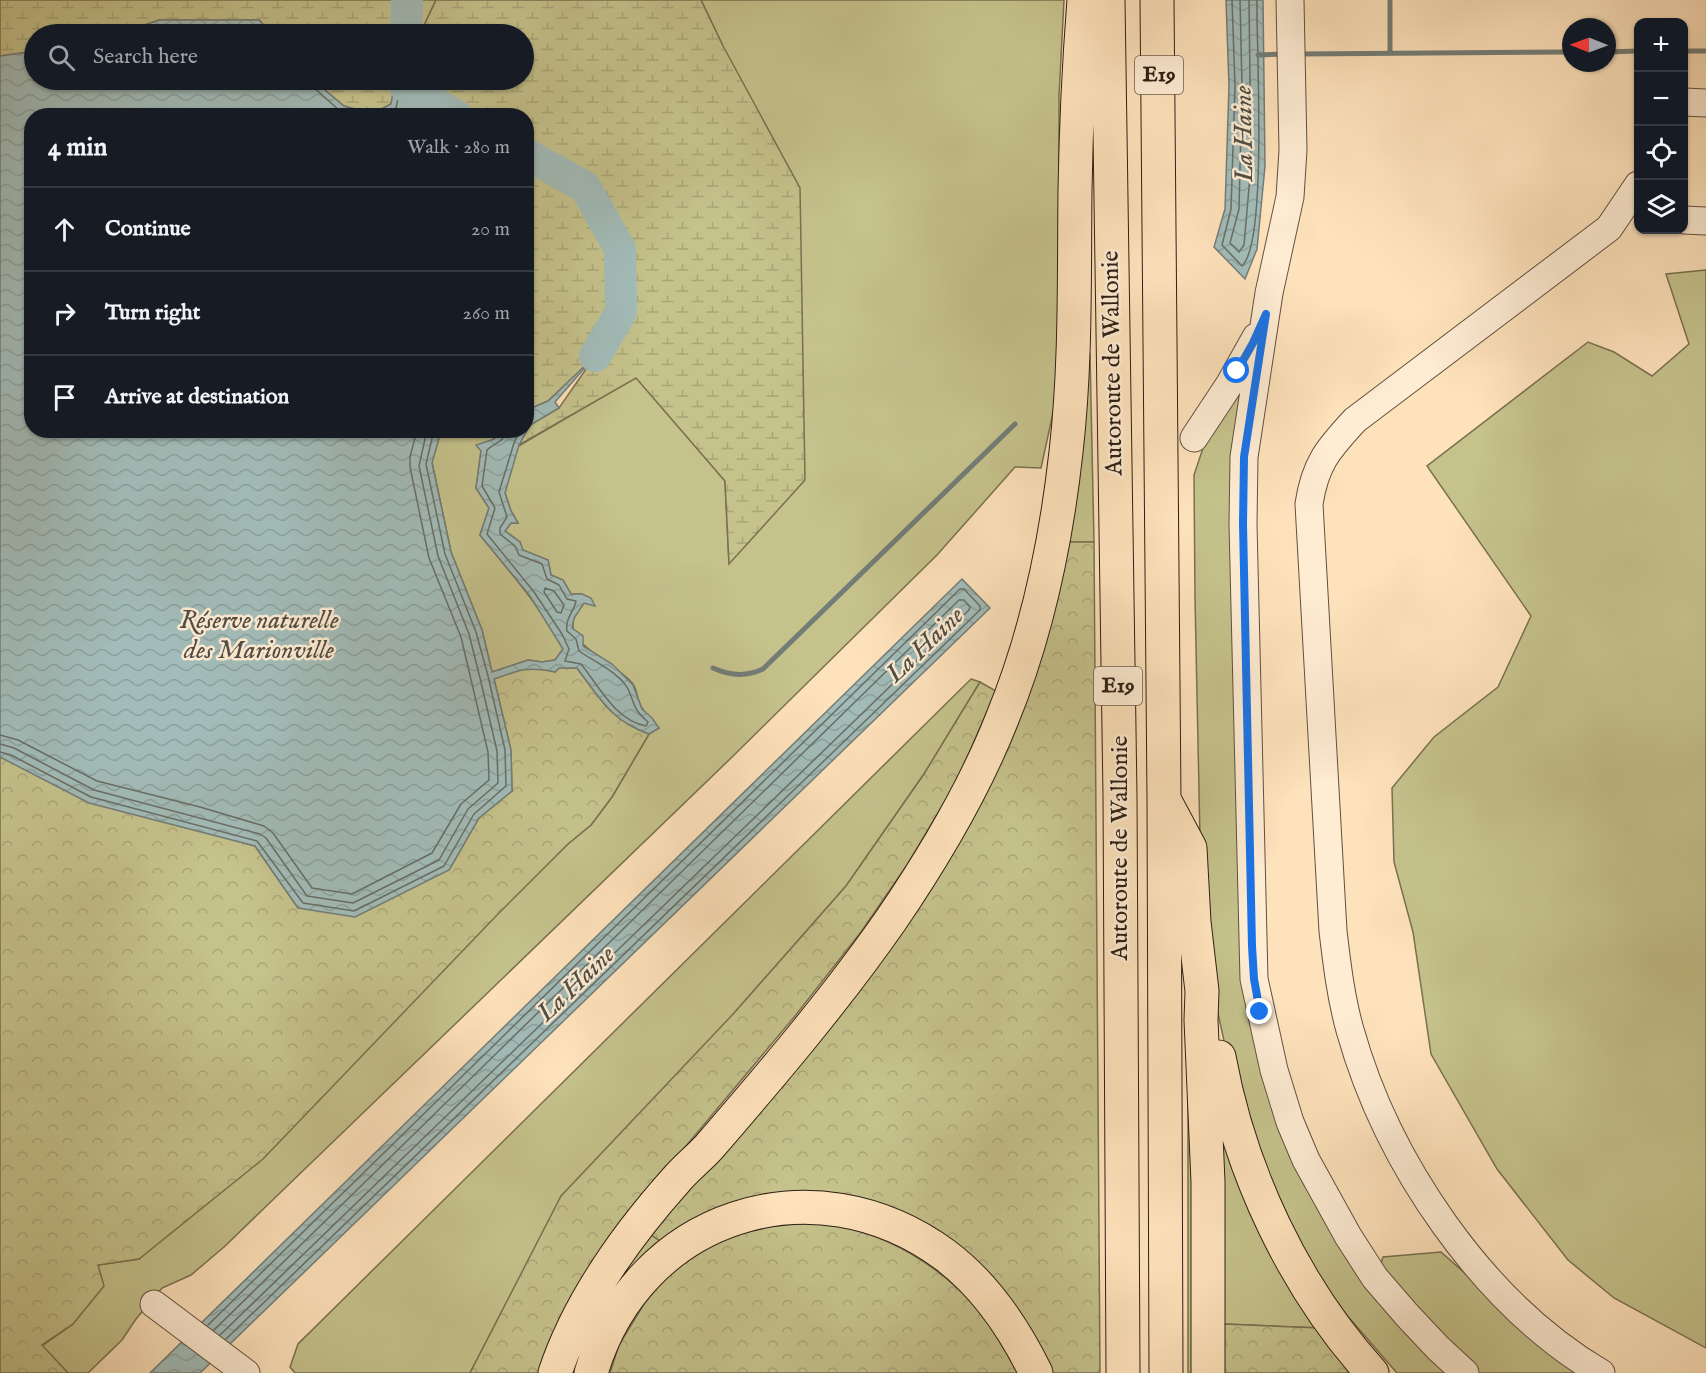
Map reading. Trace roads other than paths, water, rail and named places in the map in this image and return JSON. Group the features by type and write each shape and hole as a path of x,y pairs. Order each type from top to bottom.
{"highway":[{"path":"555,1373 568,1339 599,1281 637,1228 678,1177 705,1151 754,1093 891,920 958,811 1001,723 1031,638 1045,582 1058,517 1066,452 1071,396 1076,130 1084,0"},
{"name":"Autoroute de Wallonie","path":"1108,0 1120,796 1123,1373"},
{"name":"Autoroute de Wallonie","path":"1157,0 1166,1373"},
{"path":"1164,799 1190,848 1194,922 1202,991 1201,1020 1207,1160 1208,1373"},
{"path":"1202,991 1233,1118 1247,1162 1265,1206 1318,1304 1338,1333 1372,1373"},
{"path":"591,1373 604,1335 624,1300 667,1255 714,1225 762,1211 799,1207 839,1210 886,1223 923,1241 945,1255 976,1284 999,1311 1036,1373"}],"street":[{"path":"1290,0 1293,150 1290,197 1266,314 1244,457 1243,524 1254,979 1274,1070 1290,1122 1306,1160 1336,1216 1375,1278 1438,1348 1466,1373"},
{"path":"1688,102 1706,103"},
{"path":"1601,1373 1544,1331 1495,1286 1459,1246 1425,1196 1395,1141 1376,1103 1362,1066 1340,986 1333,931 1309,504 1312,483 1320,462 1333,443 1355,420 1609,228 1634,190"},
{"path":"1609,228 1634,220"},
{"path":"1688,220 1706,221"},
{"path":"1194,438 1253,343 1266,314"},
{"path":"160,1309 245,1372"}],"water":[{"name":"La Haine","path":"1226,0 1263,0 1265,166 1257,249 1245,279 1214,247 1225,209 1229,86"},
{"path":"159,20 259,20 263,24 148,24"},
{"name":"Réserve naturelle des Marionville","path":"24,53 24,90 325,90 344,106 351,108 24,108 24,438 439,438 432,463 451,552 482,630 492,672 528,660 542,662 555,660 563,649 530,596 480,535 489,508 476,488 481,451 476,445 495,438 523,438 505,493 518,523 511,523 505,531 520,542 523,550 548,560 551,575 563,580 571,594 582,594 591,598 595,606 584,603 574,618 572,628 583,636 583,646 612,664 633,685 642,709 659,728 649,734 625,722 607,707 577,668 559,668 555,672 538,669 524,670 494,679 511,750 512,791 479,818 449,870 355,917 298,908 255,846 89,803 0,757 0,56"},
{"name":"Réserve naturelle des Marionville","path":"393,90 411,90 441,108 383,108 391,104"},
{"name":"Réserve naturelle des Marionville","path":"595,356 555,402 559,408 534,423 534,407 548,401"},
{"name":"La Haine","path":"962,579 990,608 200,1373 150,1373"}],"waterway":[{"path":"406,24 407,0"},
{"path":"1390,0 1390,53"},
{"path":"1616,52 1634,51"},
{"path":"1688,51 1706,51"},
{"path":"1300,54 1562,52"},
{"path":"1258,55 1284,54"},
{"path":"412,90 443,108"},
{"path":"534,158 585,187 620,249 621,312 595,356"},
{"path":"713,668 726,673 738,674 763,669 1015,424"}]}
